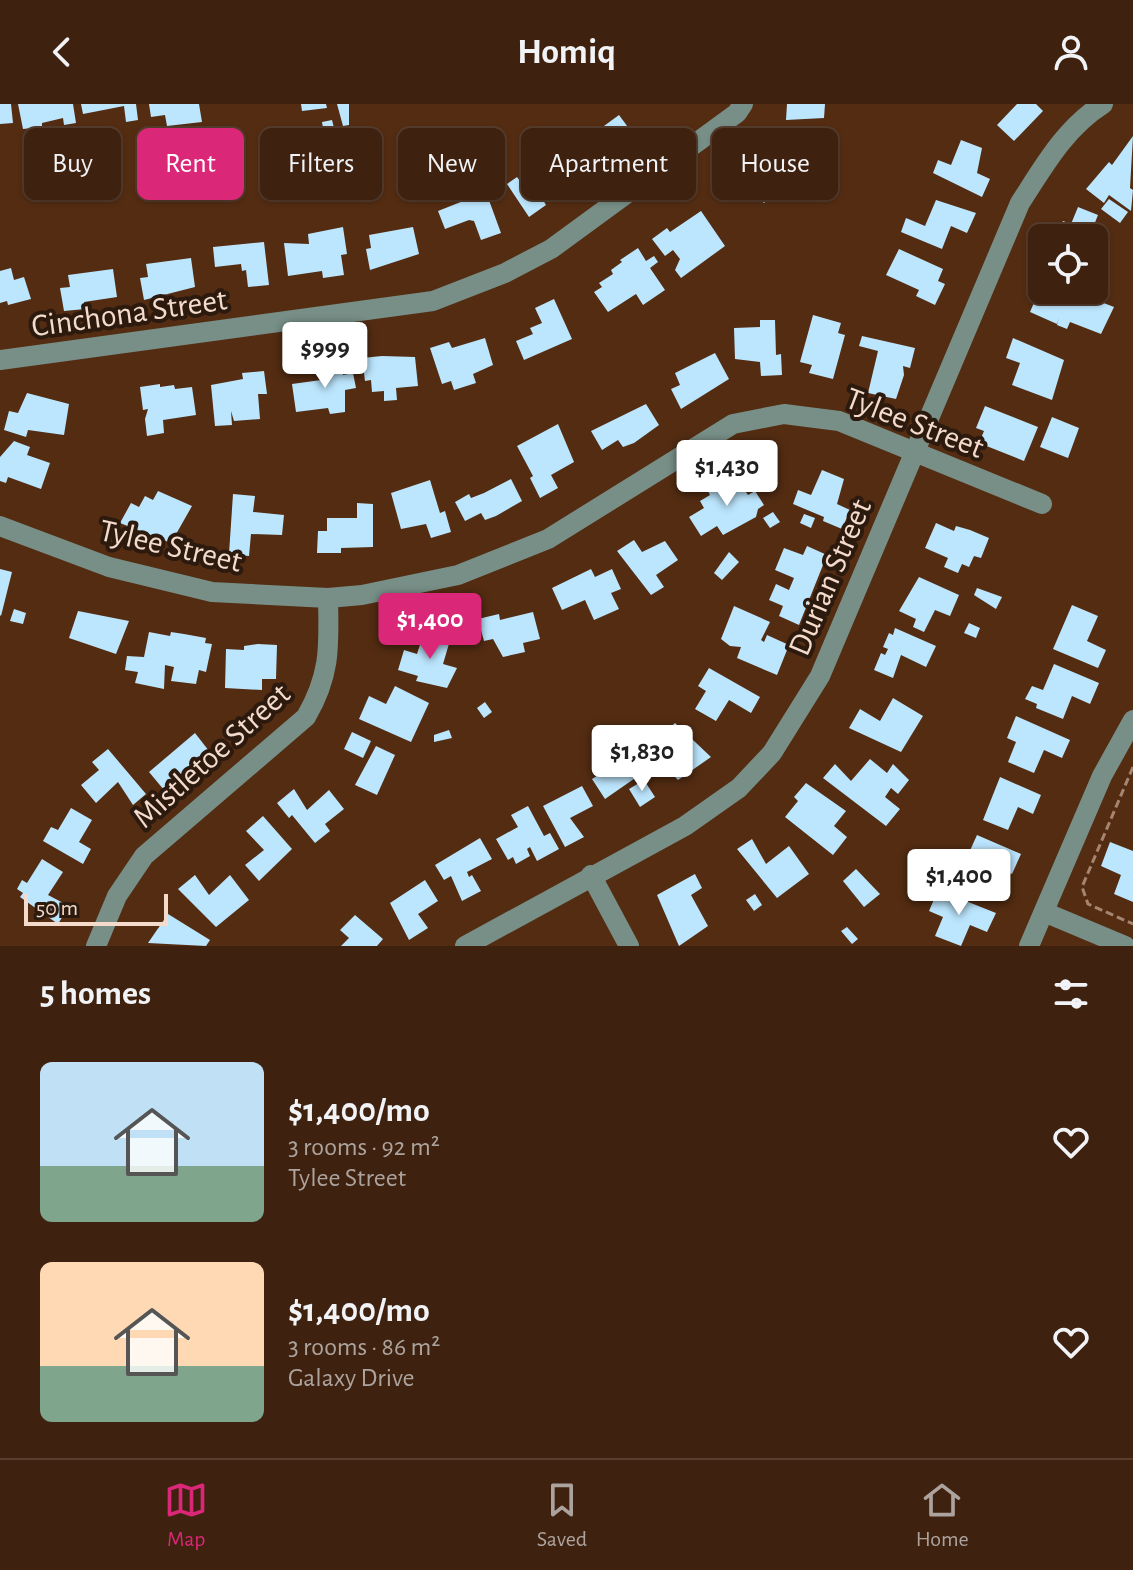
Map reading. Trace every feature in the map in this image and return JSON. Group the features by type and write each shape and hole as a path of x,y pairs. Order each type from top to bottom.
{"street":[{"name":"Durian Street","path":"465,946 685,826 739,788 772,753 820,676 1020,203 1049,158 1081,118 1103,104"},
{"name":"Cinchona Street","path":"0,360 433,301 505,273 551,249 740,109"},
{"name":"Tylee Street","path":"0,526 109,567 212,592 328,598 362,595 458,575 548,539 733,424 784,414 839,421 1042,504"},
{"name":"Mistletoe Street","path":"96,946 117,896 144,856 306,717 322,690 329,657 328,598"},
{"path":"1029,946 1102,776 1131,729"},
{"path":"591,875 629,946"},
{"path":"1044,912 1125,946"}],"path":[{"path":"1133,767 1082,887 1088,904 1133,924"}],"building":[{"path":"0,104 11,104 13,123 0,124"},
{"path":"18,104 73,104 76,123 64,125 63,118 42,123 42,127 23,129"},
{"path":"81,104 136,104 138,120 126,122 124,106 83,114"},
{"path":"149,104 199,104 202,122 167,126 165,115 151,117"},
{"path":"301,104 326,104 327,108 302,111"},
{"path":"337,104 349,104 349,125 343,126"},
{"path":"787,104 825,104 824,118 786,120"},
{"path":"1017,104 1036,104 1043,111 1014,141 997,125"},
{"path":"619,115 629,128 601,128"},
{"path":"332,120 334,128 323,128 322,122"},
{"path":"1133,136 1131,211 1109,195 1104,203 1086,189 1109,162 1112,165"},
{"path":"961,140 982,148 977,173 990,179 982,197 933,173 938,160 951,165"},
{"path":"517,177 521,200 543,200 546,205 529,217 507,184"},
{"path":"1109,199 1128,212 1120,223 1101,209"},
{"path":"466,200 489,200 501,233 481,240 474,221 469,220 445,229 438,211"},
{"path":"936,200 976,213 967,233 951,226 942,249 901,232 906,218 925,226"},
{"path":"1078,207 1098,215 1094,224 1071,224"},
{"path":"701,211 725,246 681,278 675,270 680,259 673,250 665,256 652,239 667,228 670,232"},
{"path":"343,227 347,254 341,255 344,275 323,278 322,271 288,276 284,243 309,244 308,234"},
{"path":"413,227 419,254 370,270 366,249 371,248 369,235"},
{"path":"264,242 269,285 248,287 246,270 242,271 241,264 215,267 213,247"},
{"path":"638,248 646,261 654,256 658,262 650,268 665,290 643,305 636,294 608,312 594,292 602,287 599,283 613,274 611,270 622,262 620,260"},
{"path":"899,249 943,269 938,281 945,284 935,305 916,296 919,290 886,275"},
{"path":"191,258 195,287 144,300 140,278 148,277 146,264"},
{"path":"11,268 14,280 24,277 31,299 8,305 7,301 0,303 0,271"},
{"path":"113,269 117,297 84,302 85,309 64,311 60,288 70,287 68,275"},
{"path":"554,299 572,339 524,360 516,341 533,334 530,328 542,323 535,308"},
{"path":"1033,304 1106,304 1114,307 1101,334 1070,322 1067,329 1057,325 1059,318 1057,324 1030,312"},
{"path":"813,315 841,323 838,333 845,335 833,379 809,373 812,365 800,362"},
{"path":"760,320 775,320 776,355 781,354 782,375 761,376 760,362 735,359 734,328 760,327"},
{"path":"862,336 915,348 910,368 903,366 904,375 896,399 868,393 878,351 859,346"},
{"path":"485,338 493,365 473,374 476,383 454,390 451,381 442,384 430,348 449,342 452,348"},
{"path":"1013,338 1064,360 1052,400 1012,385 1020,363 1006,358"},
{"path":"715,353 729,379 681,409 671,389 680,385 675,373"},
{"path":"415,357 418,386 396,388 397,400 384,401 384,391 372,392 371,380 365,381 362,358"},
{"path":"341,361 343,375 353,373 356,388 345,390 345,412 330,414 328,408 296,412 292,384 321,380 319,364"},
{"path":"264,371 267,394 258,394 260,419 234,421 231,411 232,425 215,426 211,385 243,379 242,373"},
{"path":"160,384 160,387 174,385 175,389 192,387 196,415 163,420 164,433 147,436 145,419 148,409 143,410 140,387"},
{"path":"27,393 69,404 64,435 28,430 26,437 4,430 9,411 18,413"},
{"path":"646,404 659,425 634,443 623,447 618,440 602,450 591,431"},
{"path":"985,406 1038,427 1024,461 979,443 984,431 976,428"},
{"path":"1052,417 1079,428 1068,458 1040,447"},
{"path":"558,424 574,462 551,475 558,488 540,498 530,478 533,476 517,446"},
{"path":"14,441 30,447 27,455 50,463 41,489 8,477 6,483 0,481 0,457"},
{"path":"822,470 844,479 837,504 850,510 842,529 823,521 824,517 793,504 798,490 811,495"},
{"path":"736,477 748,495 755,491 764,505 758,509 756,517 723,535 717,526 701,536 689,517 704,508 700,501 710,495 708,491"},
{"path":"511,479 522,501 485,520 481,513 465,521 455,502 469,494 471,498 484,493"},
{"path":"430,480 440,513 445,511 451,532 431,538 426,524 401,529 391,493"},
{"path":"158,491 192,506 171,543 120,523 131,503 139,507 145,496 153,500"},
{"path":"233,494 255,496 253,512 284,515 282,535 251,534 249,556 229,554"},
{"path":"357,503 373,504 373,547 341,548 341,553 317,553 318,531 327,531 327,518 357,518"},
{"path":"773,512 780,522 770,528 763,518"},
{"path":"804,514 815,518 811,528 800,523"},
{"path":"936,523 954,531 956,526 989,538 981,558 974,556 969,567 962,564 958,573 944,567 948,558 925,548"},
{"path":"634,540 642,552 665,541 678,560 656,575 664,587 651,595 617,551"},
{"path":"807,546 827,555 799,625 779,616 783,606 769,600 776,584 789,590 794,578 775,570 784,548 803,555"},
{"path":"729,552 739,562 722,580 714,573"},
{"path":"0,569 12,572 1,616 0,615"},
{"path":"591,569 595,577 612,569 621,589 611,593 619,609 594,620 585,600 562,610 552,588"},
{"path":"919,577 959,595 950,616 935,610 924,632 913,627 916,619 899,611"},
{"path":"977,588 1002,597 996,609 974,595"},
{"path":"1072,605 1098,616 1087,641 1106,650 1098,668 1053,649"},
{"path":"734,606 770,622 761,640 764,642 767,635 789,645 777,675 737,658 741,647 730,646 721,639"},
{"path":"14,609 26,613 23,624 10,621"},
{"path":"78,611 129,621 116,654 69,638"},
{"path":"533,612 540,639 523,643 525,652 503,657 493,639 484,641 478,619 499,614 500,620"},
{"path":"969,623 980,628 976,638 964,633"},
{"path":"895,628 936,646 926,667 901,655 893,678 874,670 881,653 885,655 888,649 883,647 889,633 893,635"},
{"path":"425,629 451,637 443,664 457,668 447,688 416,681 418,676 398,670 404,650 417,654"},
{"path":"149,632 206,638 205,643 212,644 206,672 199,670 196,684 171,681 174,667 165,665 164,689 135,683 138,672 125,670 127,656 144,657"},
{"path":"277,645 276,679 262,679 262,690 225,688 226,649 244,650 244,646"},
{"path":"1054,664 1099,683 1090,704 1072,696 1063,719 1036,708 1037,704 1025,699 1032,686 1043,690"},
{"path":"709,668 760,697 751,713 729,700 716,721 695,709 706,691 698,686"},
{"path":"395,686 429,703 411,742 359,719 369,696 386,704"},
{"path":"893,698 923,716 901,752 849,728 860,709 880,721"},
{"path":"485,702 492,712 484,718 477,708"},
{"path":"1016,716 1070,740 1062,758 1044,750 1034,773 1008,762 1016,742 1007,738"},
{"path":"675,723 711,757 678,780 647,748"},
{"path":"449,730 452,738 434,742 434,735"},
{"path":"352,732 371,741 363,758 344,749"},
{"path":"195,733 209,751 164,790 149,772"},
{"path":"376,746 395,755 377,795 355,785"},
{"path":"108,749 146,794 133,805 118,782 96,803 81,785 99,770 92,762"},
{"path":"625,749 641,774 605,799 592,779 610,768 605,761"},
{"path":"870,759 887,773 893,764 909,780 898,794 891,788 885,797 900,809 886,826 823,778 835,764 851,781"},
{"path":"1000,777 1041,795 1033,814 1018,807 1008,830 983,820"},
{"path":"644,780 655,797 640,807 629,789"},
{"path":"806,783 846,811 834,826 847,837 833,855 785,817 798,801 794,797"},
{"path":"582,786 593,806 570,818 584,837 565,847 543,806"},
{"path":"294,789 307,810 329,790 344,809 325,824 330,831 315,843 292,815 289,818 277,803"},
{"path":"528,806 544,836 550,833 559,849 537,861 530,847 527,849 530,856 516,864 513,857 508,860 496,839 518,827 511,815"},
{"path":"71,808 92,820 79,842 91,849 83,864 43,841 51,827 58,830"},
{"path":"263,816 292,849 259,881 245,865 264,850 246,831"},
{"path":"977,835 1021,854 1012,874 995,867 986,889 947,872 951,862 963,866"},
{"path":"480,838 492,859 467,872 481,891 462,901 451,876 444,880 435,865"},
{"path":"752,839 766,864 789,846 809,874 777,898 737,849"},
{"path":"1110,842 1133,851 1133,902 1114,894 1121,875 1101,866"},
{"path":"42,859 63,872 48,895 69,906 58,924 20,897 23,893 17,889 22,880 27,883"},
{"path":"856,869 880,894 864,907 843,881"},
{"path":"695,874 702,888 691,895 708,926 679,946 657,895"},
{"path":"195,875 209,895 230,875 249,900 216,927 178,889"},
{"path":"425,880 438,901 418,914 428,928 409,940 390,903"},
{"path":"938,890 996,913 987,932 970,925 961,946 935,936 943,917 929,911"},
{"path":"755,894 762,905 754,911 746,900"},
{"path":"168,914 210,940 206,946 148,943"},
{"path":"355,915 383,939 377,946 341,946 349,938 340,930"},
{"path":"847,927 858,939 852,944 841,931"}]}
